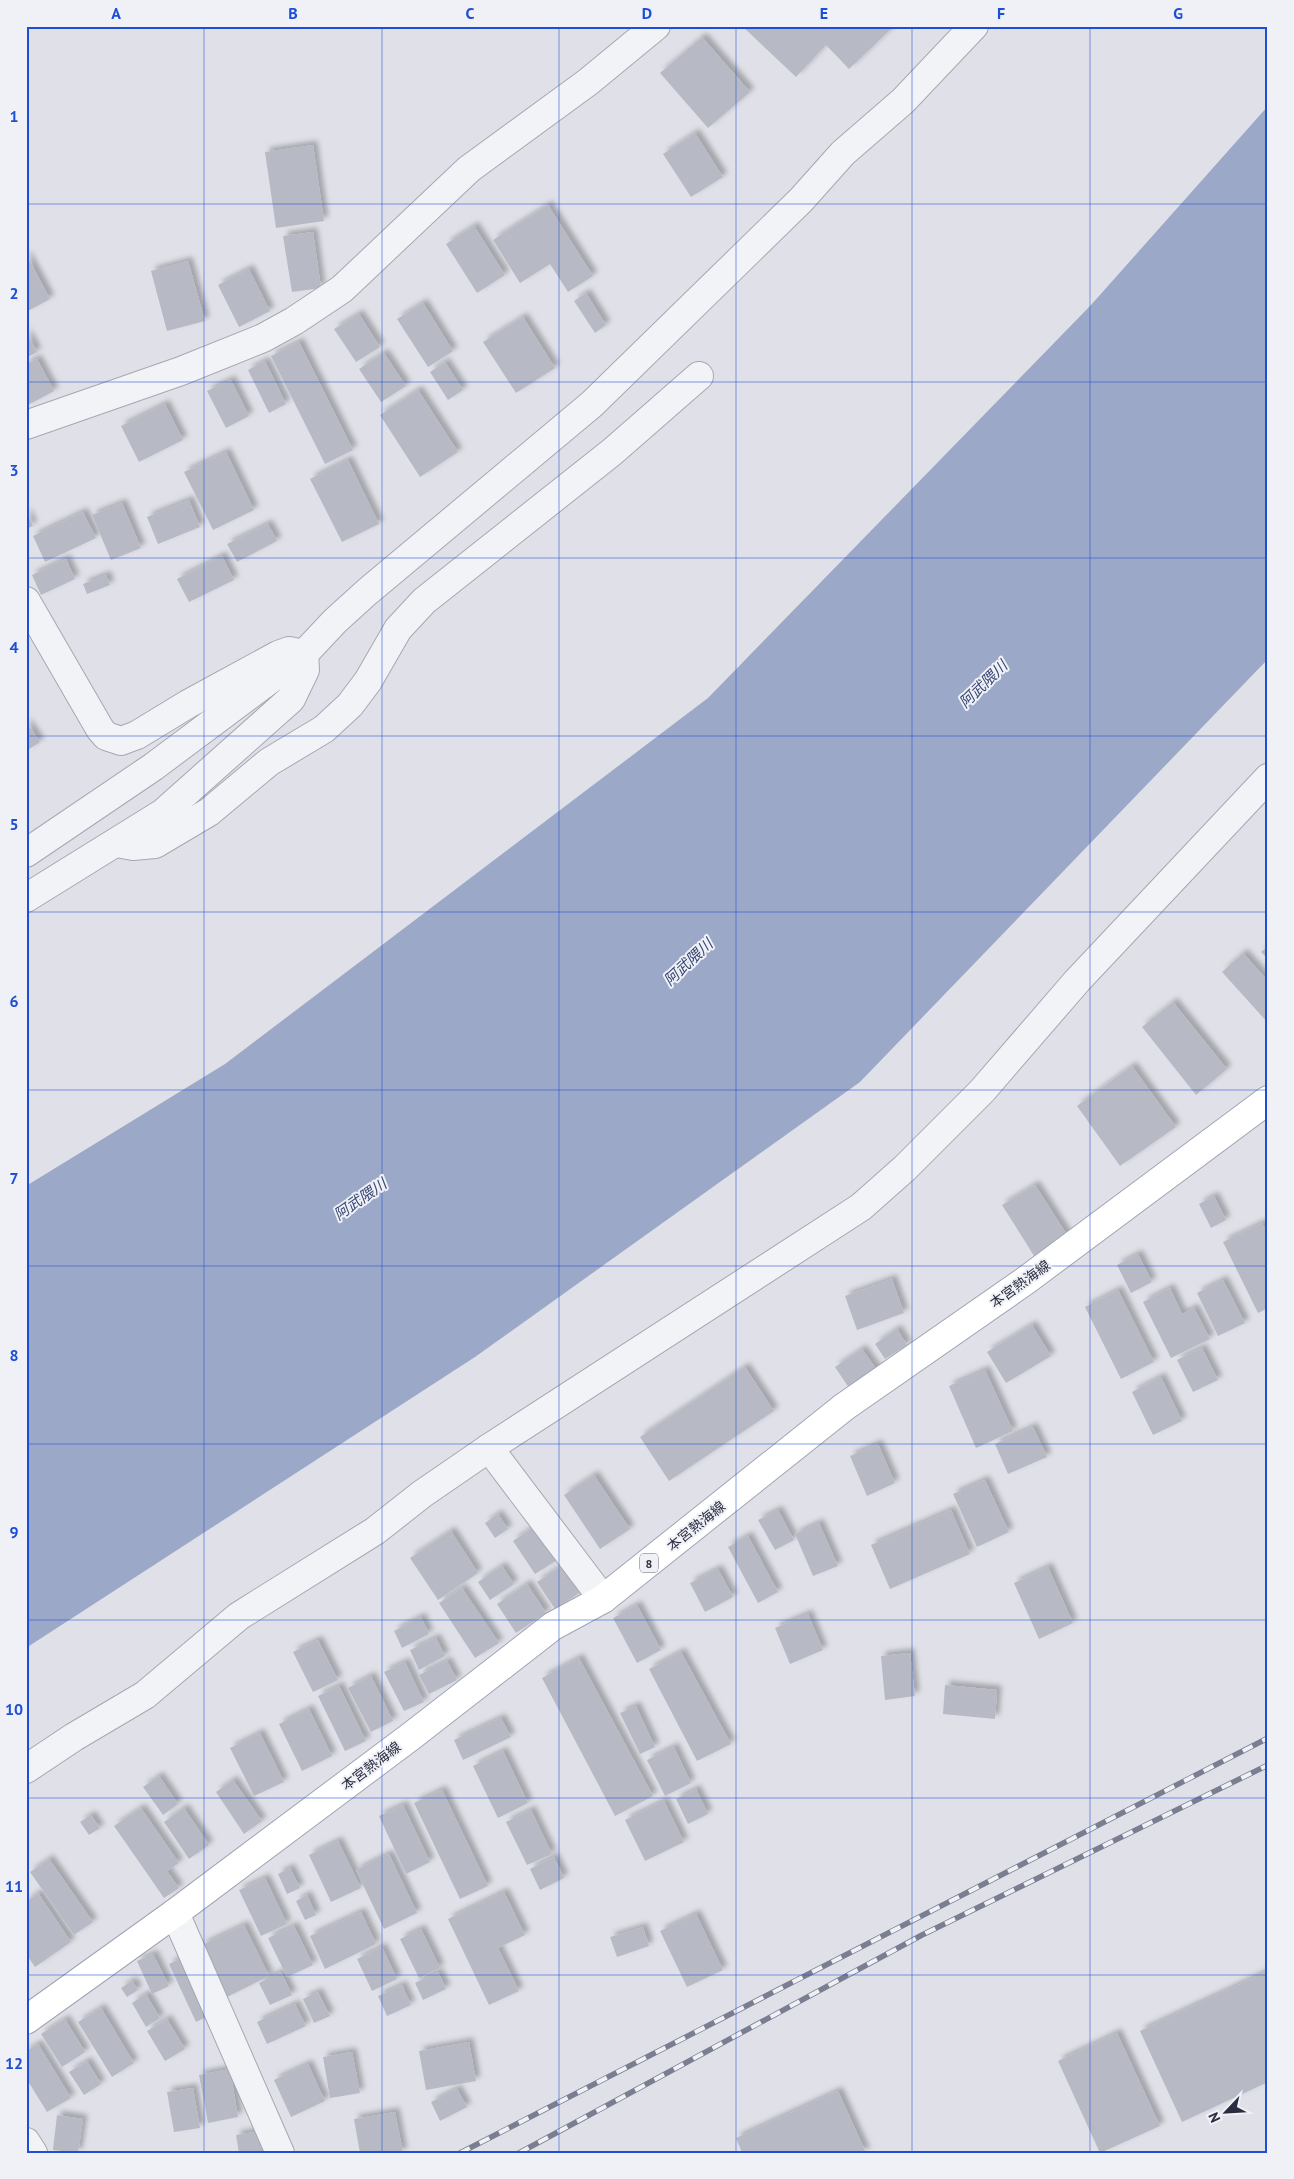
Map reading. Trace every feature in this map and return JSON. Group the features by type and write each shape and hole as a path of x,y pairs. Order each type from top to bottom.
{"main road":[{"name":"本宮熱海線","path":"26,2020 175,1913 410,1737 553,1626 603,1599 844,1407 1025,1281 1268,1100"}],"street":[{"path":"26,425 181,371 263,338 294,321 342,289 469,169 588,82 656,26"},
{"path":"26,853 152,767 304,654 335,620 367,592 592,404 801,200 843,154 903,101 974,26"},
{"path":"117,843 133,846 155,844 209,812 269,762 324,730 359,693 398,629 424,601 612,452 698,376"},
{"path":"26,601 100,729 106,736 121,741 137,735 188,704 278,655 289,651 304,654"},
{"path":"26,898 163,813 291,699 305,670 304,654"},
{"path":"26,1770 74,1737 145,1695 239,1616 375,1531 422,1494 489,1448 862,1207 982,1091 1077,982 1268,778"},
{"path":"489,1448 603,1599"},
{"path":"175,1913 280,2153"},
{"path":"26,2142 33,2153"}],"water":[{"name":"阿武隈川","path":"1268,106 1268,659 860,1082 475,1357 26,1648 26,1186 225,1064 708,698 1091,305"}],"building":[{"path":"742,26 894,26 849,69 826,45 796,77"},
{"path":"702,37 750,92 708,128 660,73"},
{"path":"695,133 723,177 691,197 663,154"},
{"path":"313,145 324,221 276,228 265,152"},
{"path":"548,205 593,276 568,292 550,264 520,283 493,240"},
{"path":"474,226 505,275 477,293 446,244"},
{"path":"313,232 321,288 292,292 283,236"},
{"path":"26,254 50,299 26,312"},
{"path":"188,261 205,321 167,331 151,271"},
{"path":"249,269 270,311 239,327 218,285"},
{"path":"586,293 606,325 595,333 574,301"},
{"path":"423,303 453,351 428,367 397,319"},
{"path":"359,314 380,347 356,362 334,329"},
{"path":"523,317 555,368 516,393 483,342"},
{"path":"26,332 37,352 26,358"},
{"path":"299,342 353,450 325,464 271,356"},
{"path":"384,353 406,386 381,402 359,369"},
{"path":"37,359 54,391 26,406 26,364"},
{"path":"265,361 286,404 269,413 248,370"},
{"path":"445,362 463,390 448,400 430,372"},
{"path":"231,380 249,416 226,428 207,391"},
{"path":"418,390 458,452 420,477 380,415"},
{"path":"165,404 183,440 139,462 121,426"},
{"path":"226,452 254,510 213,530 184,472"},
{"path":"348,460 379,524 342,542 310,479"},
{"path":"189,500 200,527 158,544 147,517"},
{"path":"122,503 141,548 111,560 92,515"},
{"path":"26,511 33,526 26,529"},
{"path":"83,512 96,538 45,562 33,536"},
{"path":"268,524 277,541 237,562 227,544"},
{"path":"222,556 234,580 189,602 177,579"},
{"path":"66,559 75,579 41,595 32,575"},
{"path":"106,575 110,585 87,594 83,584"},
{"path":"26,722 40,742 26,751"},
{"path":"1268,946 1268,959 1261,952"},
{"path":"1243,953 1268,981 1268,1023 1222,972"},
{"path":"1173,1002 1227,1069 1196,1095 1142,1027"},
{"path":"1132,1066 1176,1127 1120,1166 1077,1106"},
{"path":"1035,1185 1069,1238 1036,1259 1002,1205"},
{"path":"1214,1196 1226,1220 1211,1228 1199,1204"},
{"path":"1262,1223 1268,1234 1268,1308 1258,1313 1223,1242"},
{"path":"1138,1254 1152,1282 1131,1293 1117,1265"},
{"path":"892,1279 904,1313 857,1330 845,1296"},
{"path":"1223,1280 1245,1323 1218,1336 1197,1293"},
{"path":"1170,1288 1182,1314 1194,1308 1210,1339 1171,1358 1143,1302"},
{"path":"1118,1290 1154,1362 1121,1379 1085,1307"},
{"path":"1032,1325 1051,1356 1006,1383 987,1352"},
{"path":"897,1329 907,1345 885,1359 875,1344"},
{"path":"1202,1348 1218,1380 1193,1392 1177,1360"},
{"path":"862,1349 879,1373 851,1391 835,1367"},
{"path":"745,1367 774,1411 669,1481 640,1437"},
{"path":"985,1370 1013,1431 976,1448 949,1386"},
{"path":"1161,1377 1182,1421 1153,1435 1132,1392"},
{"path":"1033,1427 1047,1457 1008,1474 995,1444"},
{"path":"878,1444 895,1483 867,1496 850,1456"},
{"path":"594,1475 630,1529 600,1549 564,1495"},
{"path":"985,1480 1009,1532 977,1547 953,1494"},
{"path":"778,1510 794,1540 775,1550 758,1520"},
{"path":"951,1510 970,1554 890,1589 871,1545"},
{"path":"498,1514 508,1529 495,1538 485,1523"},
{"path":"819,1523 838,1566 813,1576 795,1534"},
{"path":"535,1526 557,1560 535,1574 513,1541"},
{"path":"451,1531 478,1573 438,1600 410,1558"},
{"path":"748,1536 778,1592 758,1603 728,1547"},
{"path":"563,1565 581,1592 555,1609 537,1582"},
{"path":"502,1566 514,1584 490,1600 478,1582"},
{"path":"1048,1567 1073,1623 1039,1639 1014,1583"},
{"path":"718,1569 733,1597 705,1612 690,1583"},
{"path":"527,1584 546,1613 516,1633 497,1604"},
{"path":"462,1588 499,1643 475,1658 439,1603"},
{"path":"637,1605 661,1650 637,1663 613,1618"},
{"path":"808,1614 823,1650 790,1664 775,1628"},
{"path":"421,1617 429,1634 402,1648 394,1631"},
{"path":"436,1638 445,1656 419,1670 410,1650"},
{"path":"318,1640 338,1680 313,1692 293,1652"},
{"path":"681,1652 731,1744 697,1761 649,1669"},
{"path":"910,1653 915,1696 885,1700 881,1656"},
{"path":"579,1658 653,1796 615,1816 542,1678"},
{"path":"447,1661 457,1680 429,1694 419,1675"},
{"path":"405,1662 424,1702 404,1711 384,1672"},
{"path":"371,1676 393,1721 371,1732 348,1688"},
{"path":"945,1685 997,1690 995,1719 943,1714"},
{"path":"339,1686 366,1741 345,1751 318,1696"},
{"path":"636,1706 655,1747 640,1754 620,1713"},
{"path":"309,1709 332,1756 302,1771 279,1724"},
{"path":"501,1718 511,1737 463,1760 454,1740"},
{"path":"260,1733 284,1782 254,1796 230,1748"},
{"path":"674,1747 691,1783 665,1796 647,1760"},
{"path":"503,1751 528,1803 498,1818 473,1766"},
{"path":"159,1776 178,1804 163,1815 143,1787"},
{"path":"233,1780 262,1821 244,1834 216,1792"},
{"path":"696,1789 708,1814 688,1824 676,1799"},
{"path":"442,1790 488,1886 460,1899 414,1803"},
{"path":"664,1801 684,1842 645,1861 625,1820"},
{"path":"403,1805 430,1862 406,1874 379,1816"},
{"path":"141,1808 179,1863 167,1871 179,1888 164,1898 114,1826"},
{"path":"184,1808 209,1845 189,1859 164,1822"},
{"path":"531,1810 552,1854 527,1865 506,1822"},
{"path":"91,1815 100,1828 89,1835 80,1822"},
{"path":"338,1841 361,1888 331,1902 309,1855"},
{"path":"389,1854 417,1913 384,1929 356,1870"},
{"path":"554,1857 564,1878 540,1890 530,1869"},
{"path":"49,1859 93,1922 74,1935 30,1872"},
{"path":"290,1868 300,1888 287,1894 278,1874"},
{"path":"265,1878 287,1924 261,1936 239,1890"},
{"path":"504,1892 525,1935 498,1948 519,1991 489,2005 448,1919"},
{"path":"38,1893 71,1942 35,1967 26,1954 26,1902"},
{"path":"307,1895 316,1915 305,1920 296,1901"},
{"path":"361,1912 376,1944 325,1969 310,1936"},
{"path":"696,1914 723,1970 687,1987 660,1931"},
{"path":"244,1925 269,1976 227,1997 202,1945"},
{"path":"294,1926 313,1965 287,1977 268,1938"},
{"path":"643,1927 649,1946 617,1957 610,1937"},
{"path":"421,1929 440,1968 419,1978 400,1939"},
{"path":"382,1947 397,1979 372,1991 357,1959"},
{"path":"153,1954 169,1986 152,1994 137,1961"},
{"path":"186,1956 214,2013 196,2022 169,1964"},
{"path":"1268,1971 1268,2082 1182,2122 1140,2031"},
{"path":"281,1972 292,1995 270,2005 259,1983"},
{"path":"438,1972 446,1989 423,2000 415,1983"},
{"path":"132,1981 138,1990 127,1997 121,1988"},
{"path":"402,1985 411,2005 387,2016 378,1996"},
{"path":"318,1992 330,2016 314,2023 303,1999"},
{"path":"146,1994 160,2018 146,2027 132,2003"},
{"path":"295,2004 306,2026 267,2044 257,2022"},
{"path":"101,2008 134,2063 112,2077 78,2022"},
{"path":"65,2019 85,2052 62,2067 41,2034"},
{"path":"167,2019 185,2049 165,2061 147,2031"},
{"path":"1117,2033 1160,2126 1100,2153 1058,2061"},
{"path":"469,2042 476,2081 426,2090 419,2051"},
{"path":"38,2044 71,2098 47,2112 26,2078 26,2051"},
{"path":"352,2052 360,2093 330,2098 323,2057"},
{"path":"87,2061 101,2084 84,2095 69,2072"},
{"path":"308,2064 325,2101 291,2117 274,2080"},
{"path":"230,2069 238,2117 208,2123 199,2075"},
{"path":"193,2088 200,2128 174,2132 167,2092"},
{"path":"457,2089 467,2107 440,2121 431,2102"},
{"path":"838,2091 866,2153 742,2153 736,2138"},
{"path":"395,2112 403,2153 360,2153 354,2119"},
{"path":"57,2115 83,2119 78,2153 53,2150"},
{"path":"261,2131 265,2153 239,2153 236,2135"}],"railway":[{"path":"460,2153 1268,1738"},
{"path":"519,2153 922,1935 1268,1765"}]}
